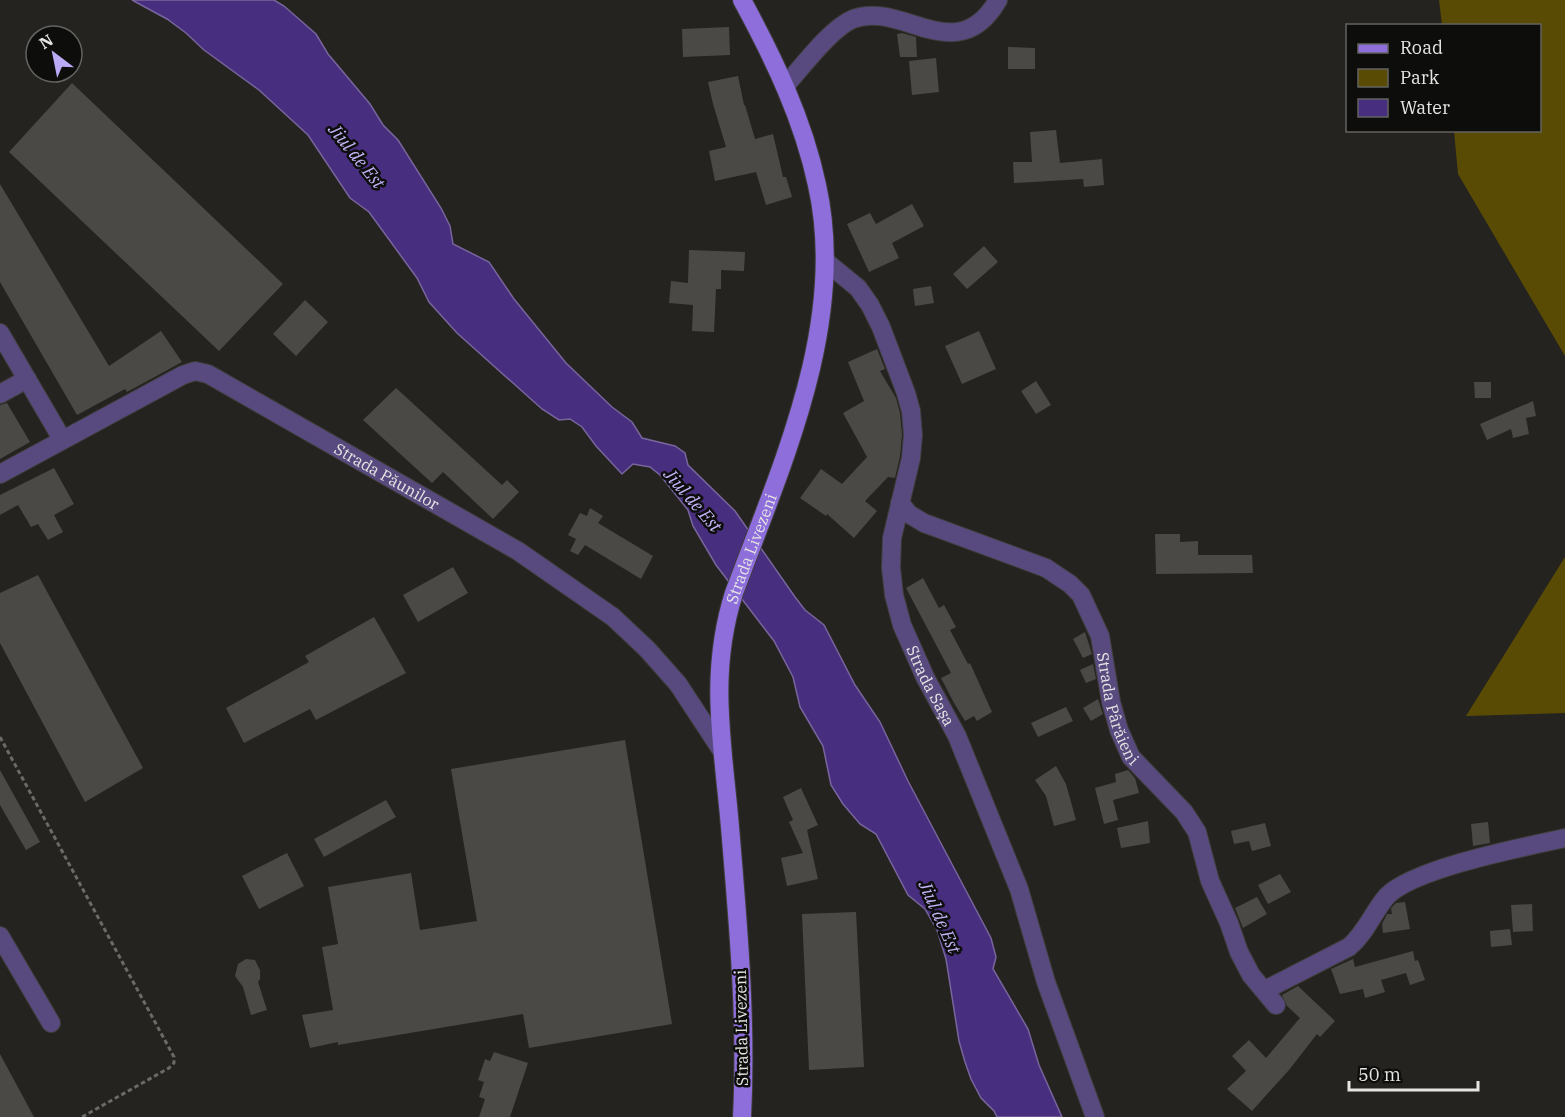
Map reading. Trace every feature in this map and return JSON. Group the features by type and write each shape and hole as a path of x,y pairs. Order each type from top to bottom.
{"main road":[{"name":"Strada Livezeni","path":"742,0 785,86 806,141 818,186 825,261 816,345 808,378 784,462 728,614 721,649 718,681 722,751 736,902 744,1033 742,1117"}],"street":[{"path":"785,86 841,26 854,19 870,14 950,32 979,24 990,14 998,0"},
{"name":"Strada Saşa","path":"825,261 846,276 870,305 881,327 906,393 911,411 913,435 911,458 892,538 891,568 894,595 902,625 925,677 957,736 1018,889 1046,982 1095,1117"},
{"path":"0,333 62,440"},
{"name":"Strada Păunilor","path":"0,474 183,375 195,371 208,374 518,551 613,617 647,649 678,684 722,751"},
{"path":"0,394 27,379"},
{"name":"Strada Pârăieni","path":"900,502 909,514 924,523 1046,568 1082,595 1100,636 1111,702 1119,730 1131,757 1184,812 1197,832 1210,881 1239,952 1251,975 1270,998 1358,939 1388,896 1403,885 1423,875 1458,864 1565,838"},
{"path":"0,936 51,1023"}],"path":[{"path":"0,736 174,1057 174,1063 169,1068 82,1117"}],"green space":[{"path":"1439,0 1565,0 1565,356 1458,174 1454,132 1541,132 1541,24 1442,24"},
{"path":"1565,557 1565,713 1466,716"}],"water":[{"name":"Jiul de Est","path":"132,0 274,0 284,6 316,34 328,54 370,104 383,125 398,140 441,208 450,226 453,244 489,262 514,299 566,363 612,407 632,422 642,438 675,446 685,453 688,465 735,511 805,610 824,625 855,685 880,722 908,781 991,938 996,957 993,969 1028,1029 1039,1065 1062,1117 997,1117 981,1098 971,1079 959,1041 946,959 937,930 925,909 908,895 876,834 860,824 831,785 823,746 800,707 793,677 774,641 716,565 693,526 688,510 660,475 650,467 633,464 622,474 582,427 570,419 559,420 542,409 457,333 429,302 417,278 369,212 350,198 308,135 259,90 204,50 186,33 167,19"}],"building":[{"path":"729,27 730,55 683,57 682,29"},
{"path":"897,34 916,37 917,57 900,57"},
{"path":"1008,47 1035,48 1035,69 1008,69"},
{"path":"936,58 939,92 912,95 909,61"},
{"path":"738,76 755,139 773,134 783,177 786,177 792,197 766,205 756,172 715,181 709,151 726,147 708,82"},
{"path":"73,84 283,284 219,351 9,152"},
{"path":"1056,130 1060,163 1102,159 1104,185 1084,187 1083,179 1014,183 1013,162 1032,162 1030,132"},
{"path":"0,184 109,366 161,331 182,362 127,392 125,389 77,415 0,282"},
{"path":"912,204 924,226 892,243 899,258 869,272 847,224 870,213 876,224"},
{"path":"984,246 998,262 967,289 953,274"},
{"path":"689,250 745,252 744,271 721,270 721,289 716,289 714,332 692,331 693,305 669,303 671,281 688,283"},
{"path":"931,286 934,303 915,306 913,289"},
{"path":"305,300 328,322 296,356 273,334"},
{"path":"979,331 996,369 962,384 945,346"},
{"path":"877,349 885,369 880,371 896,398 900,413 902,435 900,456 895,478 888,477 865,501 877,511 854,538 827,514 826,516 800,498 821,469 842,484 867,457 843,413 864,401 848,362"},
{"path":"1036,381 1051,405 1036,414 1021,391"},
{"path":"1474,382 1491,382 1491,398 1475,398"},
{"path":"396,388 502,485 507,480 519,492 493,519 443,472 432,483 363,420"},
{"path":"1533,401 1536,416 1526,418 1529,434 1513,438 1511,429 1487,440 1480,424"},
{"path":"7,403 30,442 0,459 0,405"},
{"path":"54,468 74,504 54,515 63,532 48,540 38,524 31,527 18,505 0,515 0,495"},
{"path":"590,508 603,516 598,523 653,556 641,579 585,545 578,555 570,551 576,539 568,535 580,513 587,516"},
{"path":"1155,534 1180,534 1180,542 1198,541 1198,555 1252,555 1253,573 1156,574"},
{"path":"453,567 468,593 418,622 403,595"},
{"path":"38,575 143,768 85,802 0,643 0,593"},
{"path":"923,578 939,608 944,605 956,627 950,630 968,664 970,663 992,712 977,721 974,716 965,721 954,703 941,678 951,673 906,588"},
{"path":"374,617 406,673 316,720 310,709 244,743 226,708 309,662 305,656"},
{"path":"1085,632 1092,654 1083,658 1073,639"},
{"path":"1093,664 1096,679 1086,683 1080,670"},
{"path":"1098,699 1103,714 1091,721 1083,708"},
{"path":"1066,707 1073,721 1038,737 1031,723"},
{"path":"625,740 672,1024 529,1048 523,1014 310,1048 302,1015 333,1010 322,947 338,944 328,887 411,873 420,930 477,921 451,769"},
{"path":"1056,766 1066,784 1076,820 1054,826 1046,796 1035,780"},
{"path":"0,770 40,842 26,850 0,805"},
{"path":"1128,770 1135,778 1139,793 1113,800 1118,820 1104,824 1095,788 1116,782 1115,774"},
{"path":"801,788 818,825 807,830 818,879 787,886 781,858 803,853 789,822 793,820 783,797"},
{"path":"386,800 396,817 324,857 314,839"},
{"path":"1148,821 1150,843 1121,848 1117,828"},
{"path":"1488,822 1490,843 1473,846 1471,824"},
{"path":"1265,823 1271,846 1252,851 1249,841 1234,844 1231,831"},
{"path":"287,853 304,886 259,909 242,876"},
{"path":"1280,874 1291,892 1268,904 1258,885"},
{"path":"1257,897 1267,914 1243,928 1235,908"},
{"path":"1405,902 1410,929 1383,933 1382,924 1387,914 1392,914 1391,908 1396,903"},
{"path":"1532,904 1533,931 1513,932 1511,905"},
{"path":"856,912 864,1067 809,1070 802,914"},
{"path":"1510,929 1512,945 1491,947 1490,931"},
{"path":"1413,951 1415,961 1418,960 1425,980 1410,985 1406,973 1381,980 1385,992 1365,998 1363,989 1340,994 1331,969 1353,959 1355,967"},
{"path":"246,959 255,960 260,970 258,982 267,1010 251,1015 243,987 235,976 238,964"},
{"path":"1298,986 1335,1021 1320,1037 1317,1034 1289,1070 1252,1111 1227,1089 1246,1071 1232,1056 1249,1040 1266,1058 1300,1018 1287,1006 1282,995"},
{"path":"494,1052 528,1063 510,1117 479,1117 485,1099 479,1097 484,1082 478,1080 485,1059 490,1061"},
{"path":"0,1054 34,1117 0,1117"}]}
